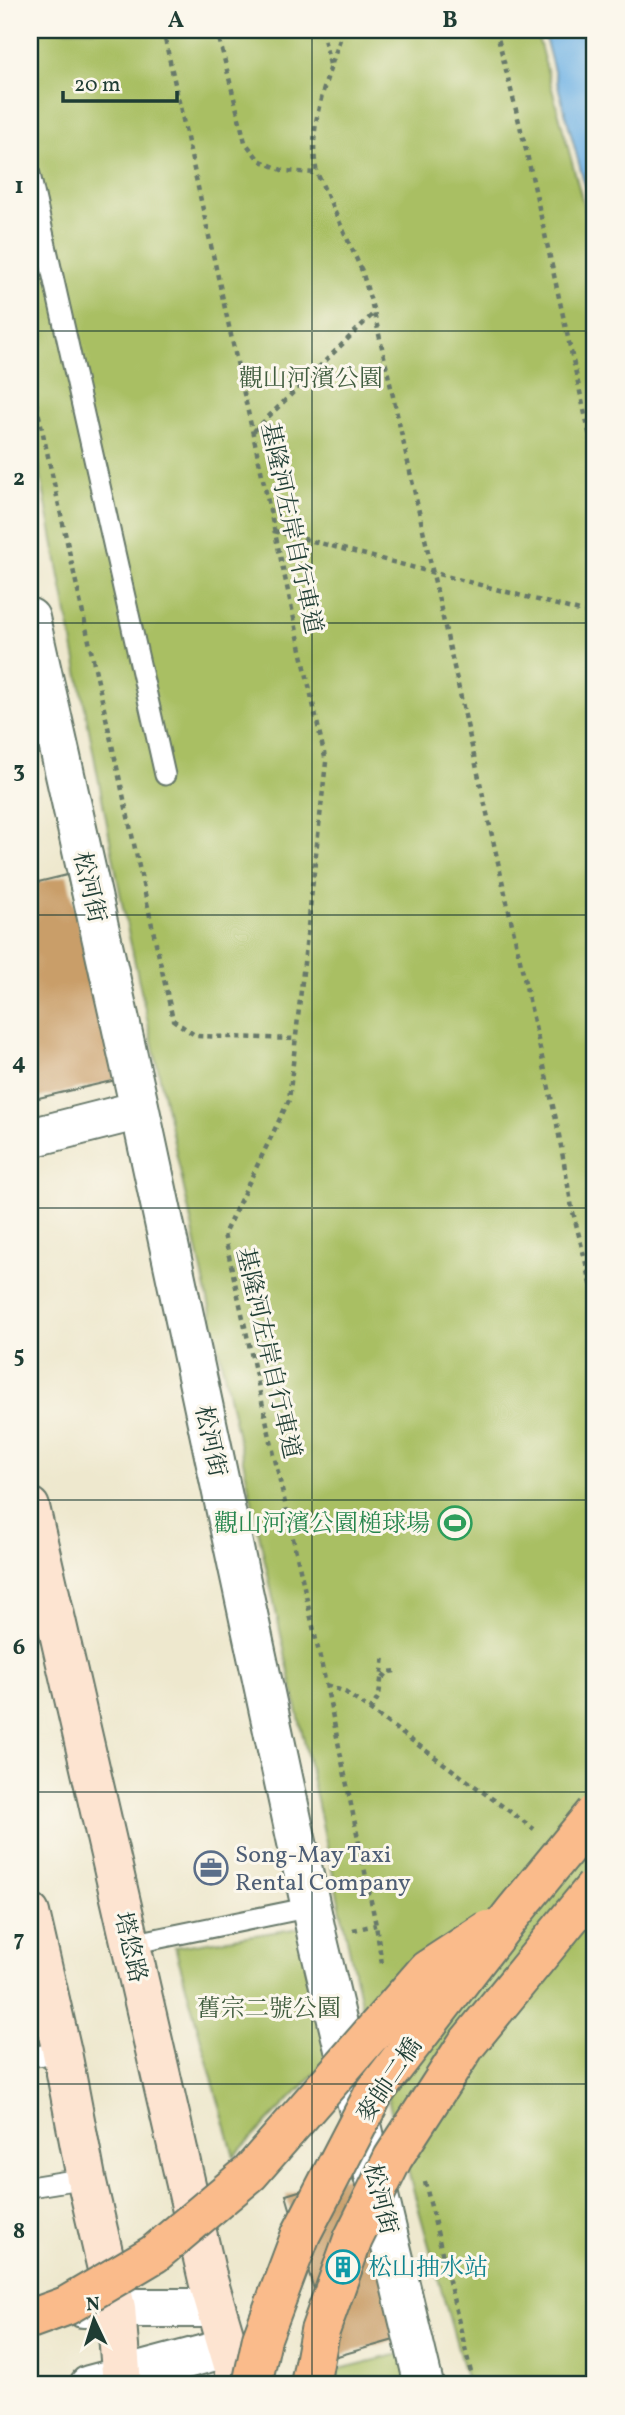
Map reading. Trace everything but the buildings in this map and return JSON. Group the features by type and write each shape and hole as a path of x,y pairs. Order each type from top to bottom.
{"highway":[{"name":"麥帥二橋","path":"252,2385 262,2338 301,2234 374,2093 513,1913 595,1813"},
{"name":"麥帥二橋","path":"310,2385 320,2331 353,2239 393,2158 466,2045 595,1888"},
{"path":"30,2319 66,2306 154,2254 250,2173 427,1970 513,1913"}],"main road":[{"name":"塔悠路","path":"30,1507 214,2308 239,2385"},
{"path":"32,1930 46,2054 86,2178 116,2308 111,2383"}],"street":[{"name":"松河街","path":"30,618 140,1110 311,1907 425,2385"},
{"path":"30,1138 140,1110"},
{"path":"30,2311 56,2308 214,2308"},
{"path":"111,2383 228,2348"}],"lane":[{"path":"30,174 165,775"},
{"path":"131,1944 311,1907"},
{"path":"30,2187 86,2178"}],"path":[{"name":"基隆河左岸自行車道","path":"163,30 326,762 289,1100 224,1234 326,1684 382,1965"},
{"path":"217,30 245,142 259,160 271,166 284,171 317,173"},
{"path":"322,30 331,70"},
{"path":"343,30 314,128 314,162 362,271 374,312 557,1124 572,1208 595,1299"},
{"path":"496,30 527,154 595,459"},
{"path":"254,431 374,312"},
{"path":"30,375 32,395 173,1020 196,1036 297,1040"},
{"path":"274,531 595,615"},
{"path":"370,1711 379,1696 384,1656"},
{"path":"383,1678 388,1672 396,1671"},
{"path":"326,1684 345,1692 538,1832"},
{"path":"347,1931 376,1925"},
{"path":"425,2181 474,2385"}],"green space":[{"name":"觀山河濱公園","path":"30,30 536,30 595,247 595,2385 468,2385 361,2003 123,908 30,419"},
{"name":"舊宗二號公園","path":"327,1924 351,2037 234,2156 175,1947"},
{"path":"408,2352 416,2385 322,2385 319,2374"}],"water":[{"path":"543,30 595,30 595,223"}],"place":[{"name":"觀山河濱公園槌球場","path":"455,1523"},
{"name":"Song-May Taxi Rental Company","path":"211,1868"},
{"name":"松山抽水站","path":"343,2267"}]}
